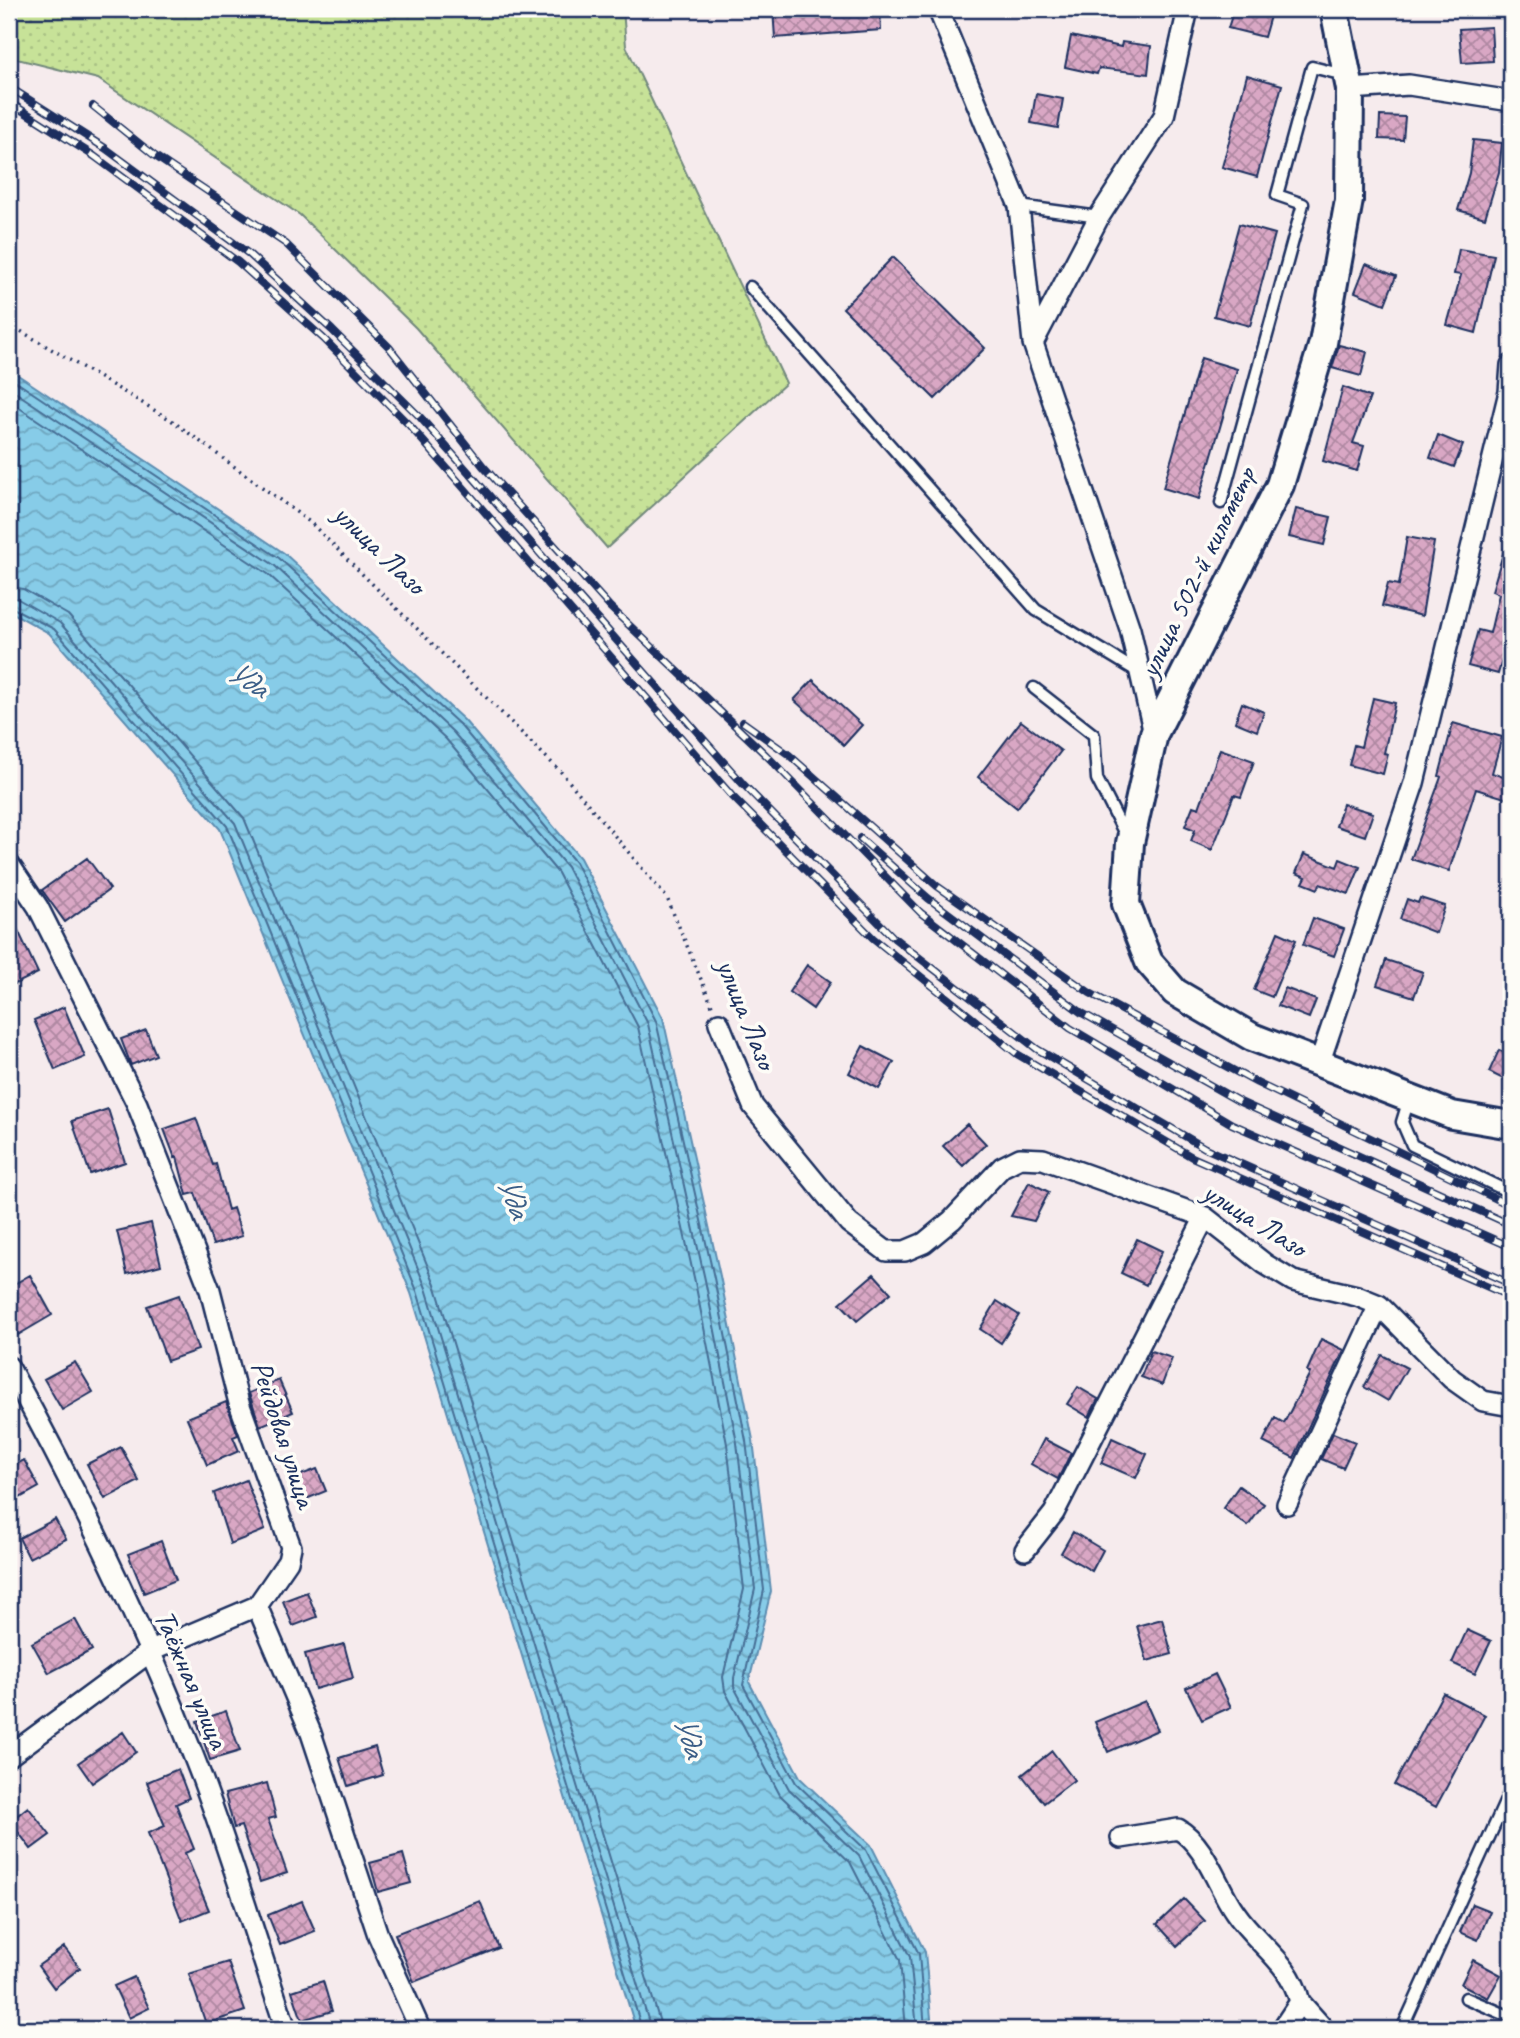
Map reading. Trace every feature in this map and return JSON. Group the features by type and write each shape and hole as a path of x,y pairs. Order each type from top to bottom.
{"street":[{"path":"938,9 1019,206 1033,343 1130,629 1154,734"},
{"path":"1033,343 1099,217 1164,116 1188,9"},
{"name":"улица 502-й километр","path":"1334,9 1349,82 1349,200 1323,343 1280,485 1154,734 1130,843 1126,904 1149,962 1175,992 1252,1037 1452,1115 1511,1125"},
{"path":"1349,82 1409,85 1511,101"},
{"path":"1319,1064 1413,783 1509,392 1511,365"},
{"name":"Рейдовая улица","path":"9,864 38,907 137,1104 210,1290 239,1403 291,1547 288,1561 257,1606"},
{"name":"улица Лазо","path":"719,1023 753,1105 849,1223 886,1251 905,1251 924,1243 953,1220 1002,1167 1020,1158 1043,1159 1073,1167 1205,1217 1293,1281 1357,1296 1378,1305 1452,1378 1483,1401 1511,1406"},
{"path":"1025,1550 1054,1513 1205,1217"},
{"path":"1287,1504 1378,1305"},
{"name":"Таёжная улица","path":"9,1367 46,1434 151,1651 202,1780 286,2029"},
{"path":"9,1756 151,1651 257,1606 311,1733 378,1935 420,2029"},
{"path":"1121,1838 1178,1829 1186,1833 1235,1913 1294,1980 1300,2003 1324,2029"},
{"path":"1282,2029 1300,2003"}],"lane":[{"path":"1221,503 1303,204 1277,195 1312,67 1349,82"},
{"path":"1019,206 1099,217"},
{"path":"750,288 1036,610 1140,674"},
{"path":"1034,688 1094,735 1097,779 1130,843"},
{"path":"1409,1099 1402,1122 1412,1145 1511,1193"},
{"path":"1402,2029 1511,1789"},
{"path":"1465,1998 1511,2017"}],"path":[{"name":"улица Лазо","path":"9,324 171,420 311,523 561,772 667,898 719,1023"}],"green space":[{"path":"9,9 623,9 626,46 786,383 607,548 416,328 300,215 98,79 9,57"}],"water":[{"name":"Уда","path":"9,369 284,553 465,721 580,858 663,1018 720,1276 753,1440 771,1591 749,1682 801,1779 871,1845 925,1952 932,2029 636,2029 411,1293 220,829 49,633 9,611"}],"building":[{"path":"773,9 880,9 881,30 775,38"},
{"path":"1234,9 1272,9 1264,37 1228,28"},
{"path":"1491,27 1493,61 1462,63 1459,29"},
{"path":"1071,36 1121,47 1122,42 1151,46 1148,74 1099,68 1097,74 1065,67"},
{"path":"1247,75 1282,85 1257,177 1222,167"},
{"path":"1036,94 1063,99 1058,128 1031,123"},
{"path":"1380,116 1405,117 1403,140 1379,139"},
{"path":"1473,140 1502,143 1499,172 1485,218 1458,210 1469,173"},
{"path":"1239,224 1275,234 1250,326 1214,316"},
{"path":"1459,249 1494,255 1476,333 1447,325 1461,275 1454,274"},
{"path":"893,257 985,348 935,399 843,308"},
{"path":"1366,264 1396,276 1385,304 1355,292"},
{"path":"1339,345 1367,352 1361,376 1332,368"},
{"path":"1201,358 1237,369 1199,499 1163,488"},
{"path":"1343,387 1370,397 1353,443 1364,446 1357,471 1323,461"},
{"path":"1438,435 1463,445 1454,467 1430,458"},
{"path":"1296,509 1331,517 1324,545 1289,537"},
{"path":"1407,537 1434,542 1422,616 1382,606 1388,583 1399,585"},
{"path":"1507,540 1511,541 1511,628 1498,674 1468,666 1478,630 1490,633 1499,594 1492,591"},
{"path":"813,680 862,725 844,745 794,700"},
{"path":"1373,698 1395,703 1384,753 1388,754 1383,774 1349,765 1354,745 1361,747"},
{"path":"1242,703 1264,712 1257,731 1235,722"},
{"path":"1021,721 1061,751 1017,808 978,777"},
{"path":"1453,723 1502,737 1492,773 1511,780 1511,800 1476,789 1449,871 1411,859 1441,777 1439,776"},
{"path":"1220,749 1254,761 1241,797 1234,795 1212,850 1191,841 1195,830 1185,826 1193,806 1199,808"},
{"path":"1343,804 1373,813 1365,836 1336,826"},
{"path":"1304,854 1337,867 1340,859 1360,867 1349,894 1320,884 1318,889 1303,883 1306,877 1296,873"},
{"path":"87,858 110,889 65,922 42,890"},
{"path":"1420,898 1445,906 1436,933 1400,919 1407,899 1418,903"},
{"path":"9,911 38,973 9,987"},
{"path":"1313,918 1344,929 1334,956 1303,945"},
{"path":"1278,932 1296,940 1272,997 1254,990"},
{"path":"1386,960 1423,972 1414,997 1377,985"},
{"path":"807,965 831,982 813,1009 789,992"},
{"path":"1285,988 1316,1000 1309,1018 1278,1006"},
{"path":"64,1007 85,1057 55,1070 34,1020"},
{"path":"146,1030 156,1055 131,1065 121,1039"},
{"path":"863,1046 894,1062 879,1089 849,1073"},
{"path":"1499,1050 1511,1056 1511,1083 1489,1072"},
{"path":"108,1109 125,1162 90,1174 72,1121"},
{"path":"196,1118 213,1165 216,1164 228,1210 233,1208 242,1236 213,1245 195,1193 187,1195 177,1157 175,1158 164,1129"},
{"path":"967,1124 986,1144 963,1166 943,1146"},
{"path":"1029,1182 1049,1192 1034,1221 1011,1216"},
{"path":"151,1223 161,1265 127,1274 117,1231"},
{"path":"1137,1239 1162,1251 1146,1285 1121,1273"},
{"path":"874,1274 891,1293 857,1321 840,1303"},
{"path":"30,1275 52,1315 18,1335 9,1320 9,1287"},
{"path":"179,1295 198,1350 167,1361 147,1306"},
{"path":"997,1301 1019,1315 1001,1343 980,1329"},
{"path":"1321,1339 1344,1350 1294,1458 1263,1442 1275,1418 1284,1423 1310,1373 1307,1371"},
{"path":"1151,1351 1172,1358 1162,1385 1141,1377"},
{"path":"1382,1355 1407,1368 1388,1401 1364,1387"},
{"path":"75,1362 93,1392 62,1410 44,1379"},
{"path":"279,1380 293,1412 260,1426 249,1393"},
{"path":"1078,1387 1098,1399 1089,1417 1067,1404"},
{"path":"226,1402 238,1435 233,1437 239,1451 207,1465 187,1418"},
{"path":"1333,1433 1355,1442 1343,1468 1321,1459"},
{"path":"1112,1438 1147,1454 1136,1478 1101,1463"},
{"path":"1044,1439 1071,1453 1058,1479 1031,1464"},
{"path":"121,1447 139,1481 105,1499 87,1464"},
{"path":"24,1460 39,1487 9,1504 9,1468"},
{"path":"317,1469 326,1491 299,1502 290,1479"},
{"path":"246,1480 265,1530 230,1544 214,1493"},
{"path":"1239,1486 1264,1504 1248,1526 1223,1508"},
{"path":"55,1519 66,1539 29,1558 19,1538"},
{"path":"1073,1532 1103,1550 1092,1571 1061,1553"},
{"path":"161,1541 176,1580 144,1593 128,1554"},
{"path":"307,1592 317,1617 293,1626 283,1601"},
{"path":"75,1619 92,1650 49,1673 32,1643"},
{"path":"1162,1619 1172,1654 1147,1661 1137,1626"},
{"path":"1467,1630 1491,1641 1475,1674 1452,1663"},
{"path":"344,1644 353,1678 315,1689 305,1654"},
{"path":"1215,1674 1231,1707 1202,1720 1186,1688"},
{"path":"1443,1693 1485,1715 1436,1807 1394,1785"},
{"path":"1145,1701 1158,1730 1108,1752 1095,1722"},
{"path":"226,1711 240,1751 210,1760 197,1721"},
{"path":"123,1732 136,1752 92,1783 78,1763"},
{"path":"375,1747 383,1775 348,1786 339,1758"},
{"path":"1052,1751 1074,1780 1044,1803 1022,1775"},
{"path":"178,1769 189,1798 176,1804 194,1849 185,1853 209,1910 182,1921 148,1833 165,1826 147,1782"},
{"path":"267,1783 276,1817 268,1819 287,1873 260,1882 241,1826 234,1828 225,1794"},
{"path":"28,1807 50,1835 31,1849 10,1821"},
{"path":"403,1854 411,1883 378,1892 370,1863"},
{"path":"1184,1899 1205,1921 1177,1946 1157,1924"},
{"path":"302,1901 315,1931 280,1945 268,1915"},
{"path":"480,1901 499,1948 414,1982 395,1934"},
{"path":"1472,1904 1490,1911 1478,1940 1460,1932"},
{"path":"64,1947 80,1968 54,1988 38,1966"},
{"path":"1473,1960 1501,1975 1488,1998 1461,1984"},
{"path":"228,1962 245,2011 206,2024 189,1974"},
{"path":"134,1977 149,2008 129,2018 114,1986"},
{"path":"323,1981 332,2011 302,2020 292,1991"}],"railway":[{"path":"9,87 105,148 249,254 332,330 420,417 743,784 894,938 1037,1049 1205,1148 1511,1284"},
{"path":"9,102 94,156 238,262 324,339 410,426 731,795 873,938 1017,1054 1192,1157 1511,1297"},
{"path":"93,106 155,156 286,244 389,347 483,466 610,607 766,755 921,913 1070,1028 1232,1124 1511,1247"},
{"path":"743,722 788,754 937,886 1090,993 1257,1083 1511,1206"},
{"path":"860,838 928,898 1082,1013 1240,1102 1511,1225"}]}
